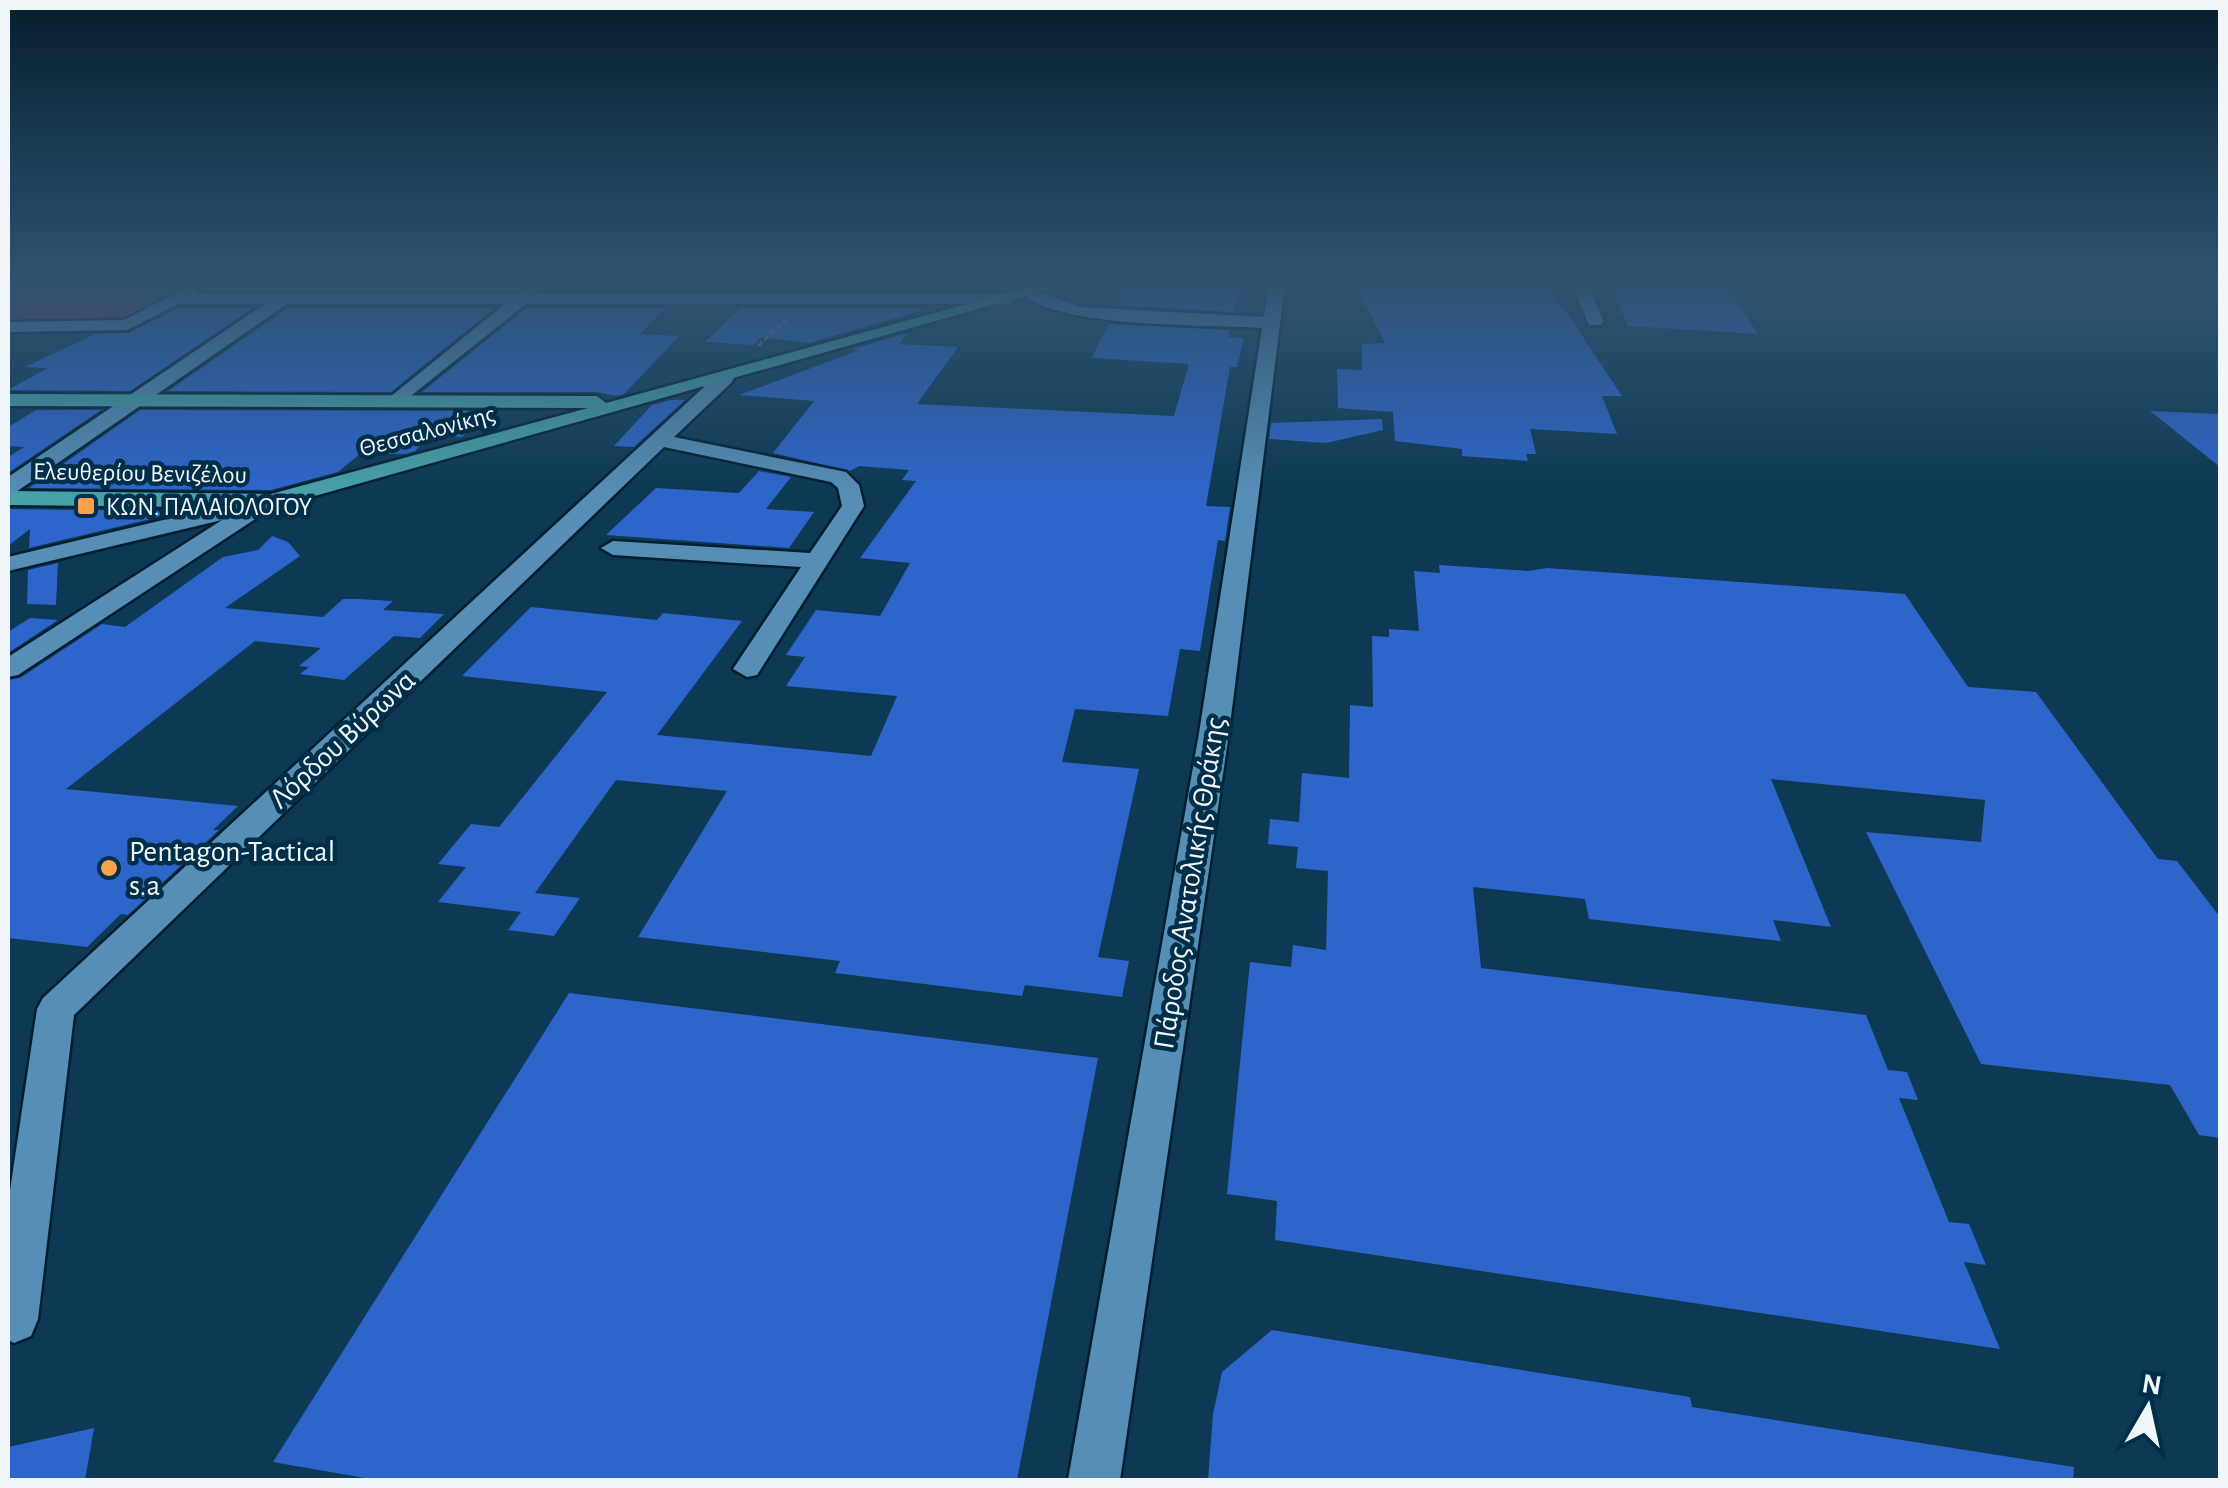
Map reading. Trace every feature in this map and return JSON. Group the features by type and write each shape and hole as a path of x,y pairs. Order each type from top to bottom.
{"main road":[{"name":"Θεσσαλονίκης","path":"268,502 806,353"},
{"path":"8,400 635,402"},
{"name":"Ελευθερίου Βενιζέλου","path":"8,498 268,502"}],"street":[{"path":"8,487 202,353"},
{"path":"397,401 455,353"},
{"name":"Πάροδος Ανατολικής Θράκης","path":"1094,1480 1217,714 1267,353"},
{"name":"Λόρδου Βύρωνα","path":"14,1319 56,1009 724,378"},
{"path":"658,440 838,476 848,484 854,506 747,669"},
{"path":"8,564 268,502"},
{"path":"8,669 268,502"},
{"path":"613,548 815,561"}],"path":[{"path":"724,378 750,353"}],"building":[{"path":"54,353 186,353 130,391 8,390 48,368 25,367"},
{"path":"222,353 438,353 391,392 168,391"},
{"path":"470,353 662,353 624,394 617,396 597,392 422,392"},
{"path":"850,353 953,353 917,404 1174,416 1189,364 1092,358 1094,353 1240,353 1237,367 1230,367 1206,506 1230,507 1225,541 1218,540 1200,651 1180,649 1168,716 1075,709 1062,762 1139,769 1098,957 1129,961 1122,997 1025,985 1022,996 835,973 840,961 638,937 727,791 616,780 535,893 580,898 554,936 508,930 521,912 438,902 466,867 438,864 471,824 499,827 607,692 462,676 531,607 657,620 663,613 742,621 657,735 871,756 897,696 786,686 805,657 786,655 816,610 880,616 910,563 860,558 916,481 902,480 909,470 859,466 850,471 773,453 814,401 739,395"},
{"path":"1362,353 1594,353 1622,396 1602,396 1617,434 1530,429 1536,454 1526,454 1528,461 1462,456 1462,449 1395,441 1393,412 1338,408 1337,369 1362,370"},
{"path":"685,400 634,447 614,446 652,405"},
{"path":"36,410 101,410 8,473 8,457 24,447 8,446 8,427"},
{"path":"140,410 488,411 462,437 430,436 415,451 405,454 361,453 338,472 271,490 29,488"},
{"path":"2150,411 2220,414 2220,467 2159,418"},
{"path":"1382,419 1383,430 1326,443 1269,439 1271,423"},
{"path":"759,471 791,477 766,509 814,512 789,548 606,535 656,488 739,493"},
{"path":"8,509 169,511 159,517 29,548 30,529 8,546"},
{"path":"272,536 288,542 300,556 225,608 323,617 343,599 358,599 393,601 383,610 444,614 420,638 394,636 344,680 300,674 309,667 299,666 321,648 255,641 66,789 238,806 213,830 219,830 128,915 121,914 87,947 8,938 8,680 20,678 102,624 125,627 223,557 258,550"},
{"path":"58,563 56,605 27,604 28,570"},
{"path":"1439,565 1528,571 1547,568 1905,594 1968,687 2036,692 2158,859 2177,861 2220,917 2220,1138 2199,1135 2170,1085 1981,1064 1866,832 1981,842 1985,800 1771,779 1831,927 1773,920 1781,941 1589,919 1585,899 1473,887 1481,968 1866,1015 1888,1070 1907,1072 1918,1100 1899,1098 1949,1222 1969,1224 1986,1265 1964,1262 2000,1349 1275,1240 1277,1201 1227,1194 1250,962 1291,967 1293,945 1326,950 1328,871 1296,868 1298,847 1268,844 1270,819 1299,822 1302,773 1349,778 1350,705 1373,707 1372,636 1389,637 1389,629 1419,631 1414,571 1440,573"},
{"path":"30,618 58,620 8,653 8,632"},
{"path":"569,993 1098,1058 1017,1480 376,1480 273,1462"},
{"path":"1272,1330 1690,1397 1692,1407 2074,1467 2073,1480 1208,1480 1213,1414 1222,1372"},
{"path":"94,1428 85,1480 8,1480 8,1447"}],"place":[{"name":"ΚΩΝ. ΠΑΛΑΙΟΛΟΓΟΥ","path":"86,506"},
{"name":"Pentagon-Tactical s.a","path":"109,868"}]}
